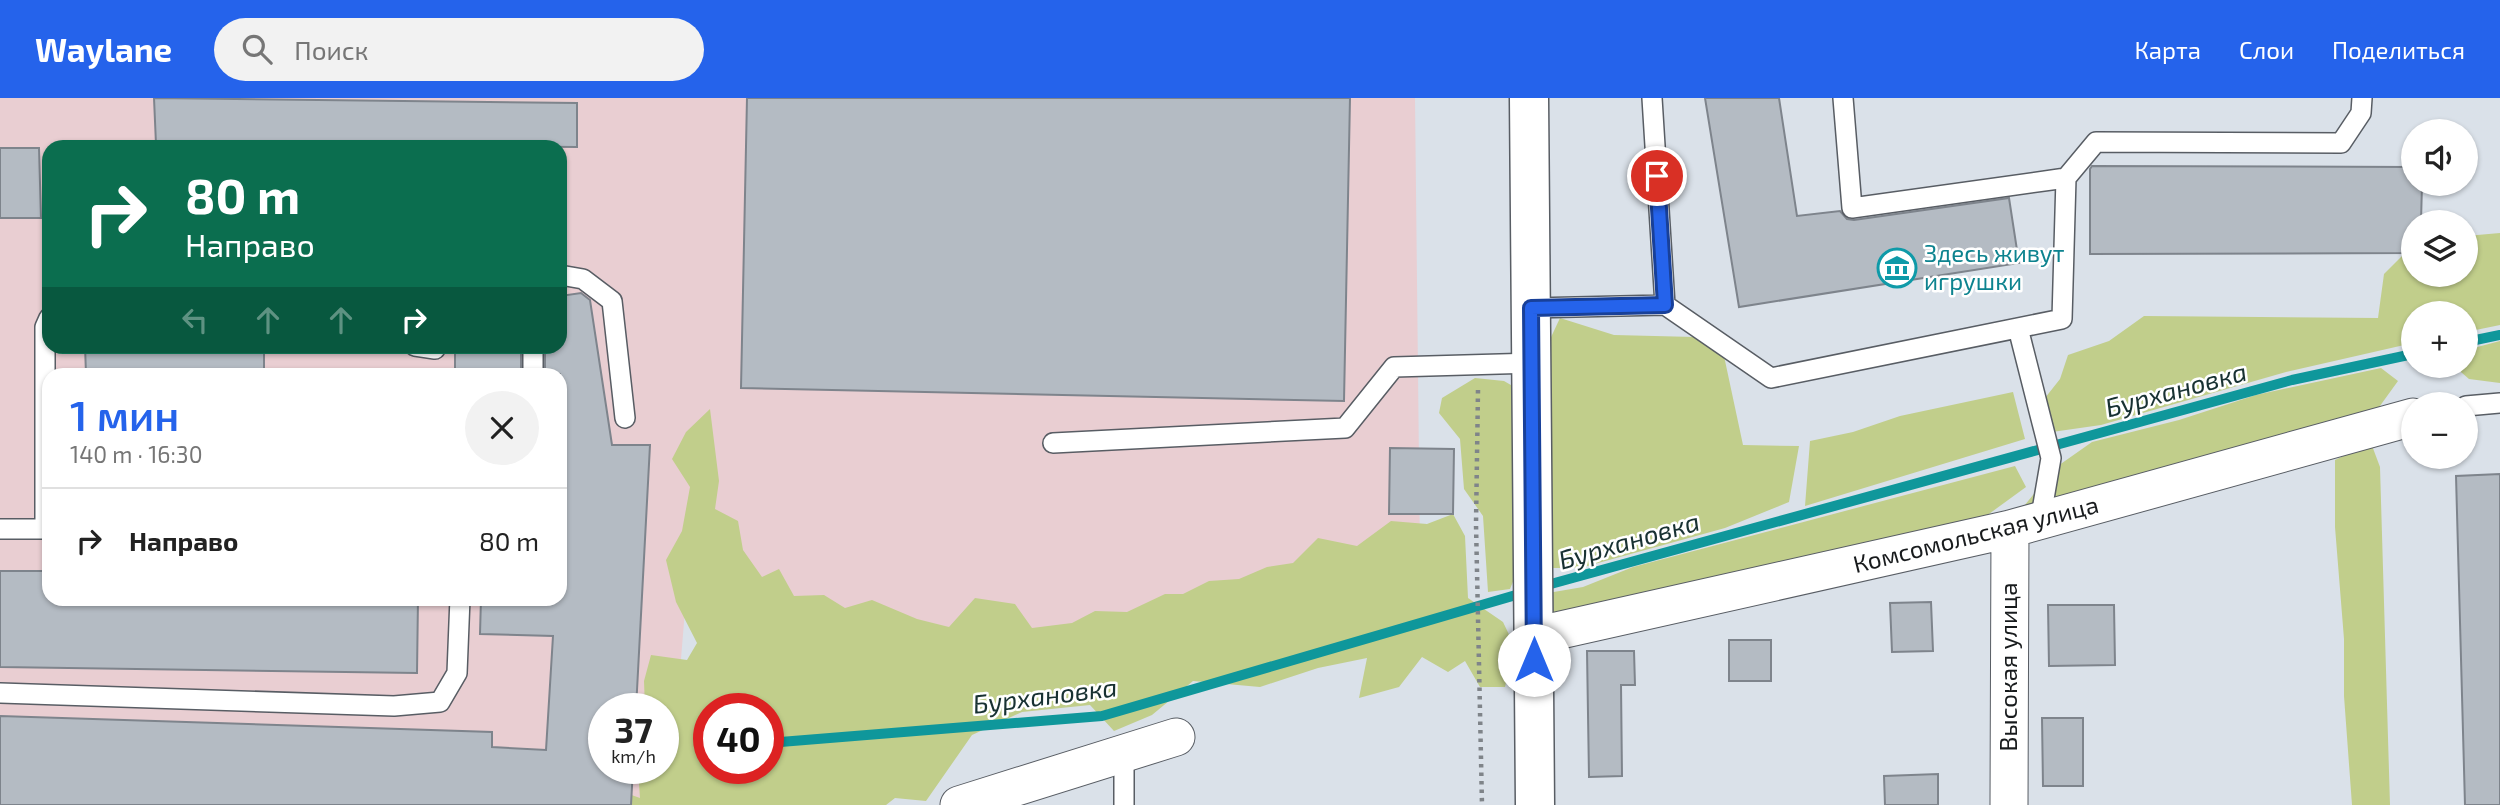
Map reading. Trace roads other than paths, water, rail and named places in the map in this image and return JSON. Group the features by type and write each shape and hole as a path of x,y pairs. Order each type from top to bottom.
{"street":[{"path":"1529,98 1535,805"},
{"name":"Комсомольская улица","path":"1533,605 2025,526 2401,420"},
{"name":"Высокая улица","path":"2009,805 2025,526"},
{"path":"959,805 1175,737"}],"lane":[{"path":"1652,98 1665,305"},
{"path":"1843,98 1852,208 2066,178"},
{"path":"1531,308 1665,305 1771,378 2062,319 2066,178 2096,142 2341,143 2361,113 2362,98"},
{"path":"567,276 583,279 612,301 625,418"},
{"path":"2018,328 2050,458 2025,526"},
{"path":"1054,443 1345,428 1394,367 1532,363"},
{"path":"2478,405 2500,403"},
{"path":"0,528 42,529"},
{"path":"0,694 394,706 440,702 457,673 460,606"},
{"path":"1124,805 1125,754"}],"waterway":[{"name":"Бурхановка","path":"2478,340 2500,335"},
{"name":"Бурхановка","path":"1540,587 2292,380 2401,357"},
{"name":"Бурхановка","path":"784,742 1102,716 1526,592"}],"place":[{"name":"Здесь живут игрушки","path":"1897,268"}]}
